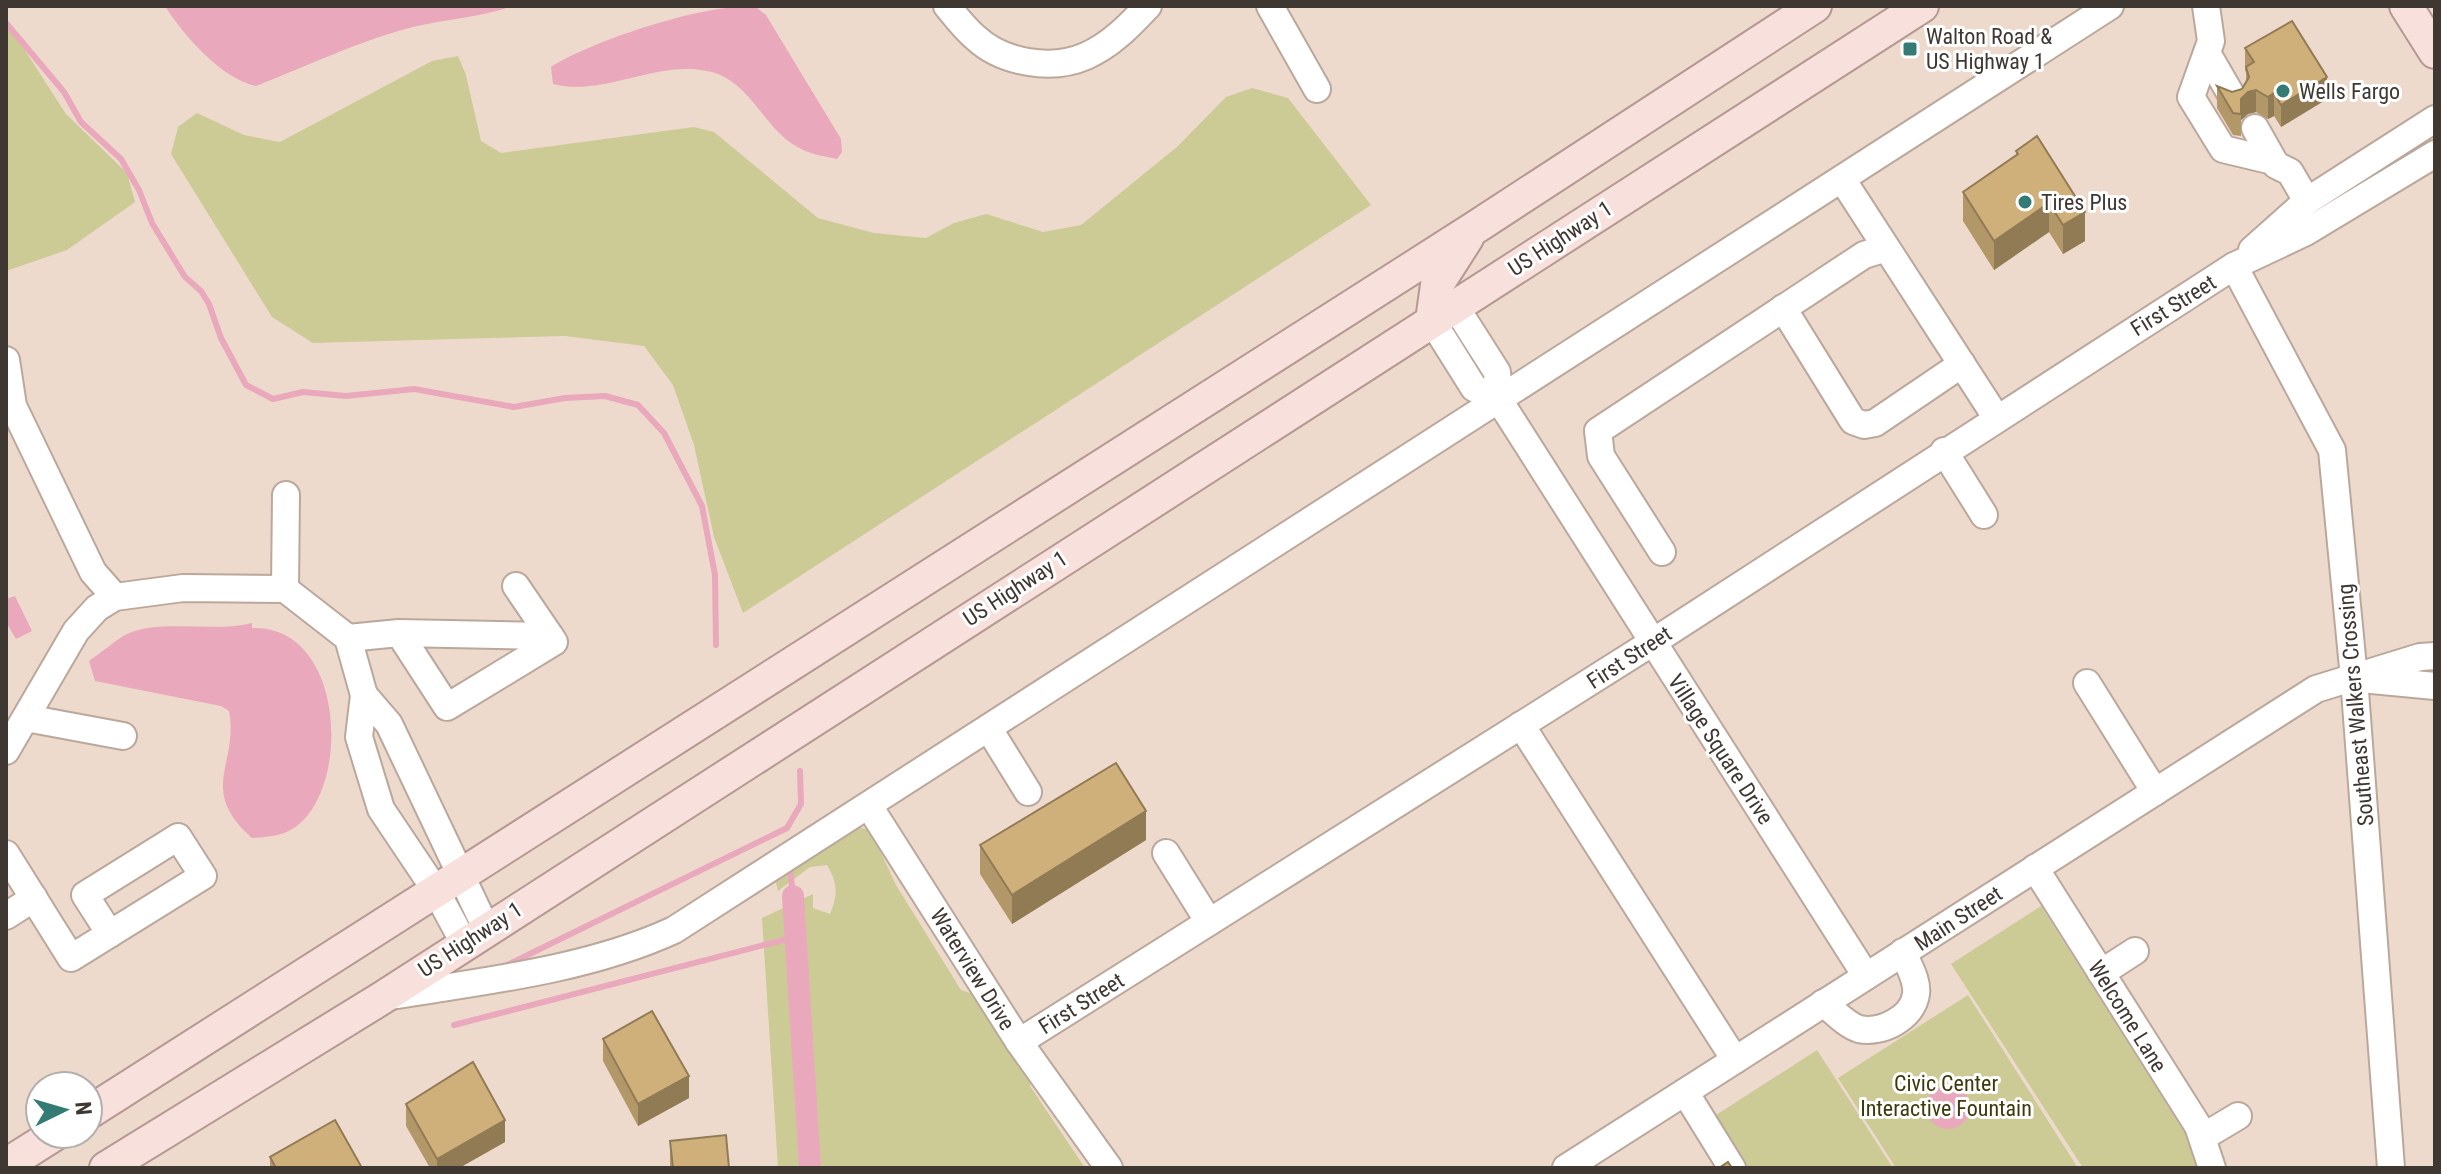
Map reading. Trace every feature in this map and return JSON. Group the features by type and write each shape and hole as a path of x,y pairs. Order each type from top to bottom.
{"main road":[{"path":"104,1103 1473,229 1815,6"},
{"name":"US Highway 1","path":"106,1168 382,998 1922,6"},
{"path":"2406,6 2435,52"},
{"path":"1443,314 1437,285 1473,229"},
{"path":"6,1165 30,1150"}],"street":[{"path":"947,6 976,39 1004,57 1044,64 1085,57 1122,34 1148,6"},
{"path":"1270,6 1317,89"},
{"path":"382,998 515,975 643,944 674,930 2110,6"},
{"path":"2206,6 2209,47 2233,98"},
{"path":"2209,47 2191,97 2223,149 2274,163 2290,172 2300,207"},
{"name":"First Street","path":"2234,266 2300,207 2435,119"},
{"path":"2255,128 2274,163"},
{"name":"First Street","path":"1019,1042 1653,642 1996,417 2234,266 2306,232 2435,154"},
{"path":"1842,179 1996,417"},
{"path":"1662,552 1601,456 1598,431 1864,255 1886,248"},
{"name":"Southeast Walkers Crossing","path":"2234,266 2332,450 2354,678 2391,1168"},
{"path":"1783,308 1853,421 1864,425 1875,423 1962,364"},
{"name":"Village Square Drive","path":"1443,314 1474,388 1499,400 1866,976"},
{"path":"6,360 10,410 93,572 115,597"},
{"path":"1944,451 1984,515"},
{"path":"285,589 286,495"},
{"path":"399,633 447,707 554,642 516,586"},
{"path":"6,751 76,631 97,608 115,597 183,588 285,589 348,638 364,695 359,737 381,809 448,884"},
{"path":"348,638 399,633 550,636"},
{"name":"Main Street","path":"1566,1168 2316,689 2420,657 2435,656"},
{"name":"Main Street","path":"2354,678 2435,686"},
{"path":"2087,683 2155,792"},
{"path":"364,695 389,724 448,884 475,936"},
{"path":"26,718 123,736"},
{"path":"1521,725 1735,1060"},
{"path":"989,729 1028,792"},
{"name":"Waterview Drive","path":"869,806 1019,1042 1109,1168"},
{"path":"1166,853 1209,922"},
{"path":"6,854 71,958 110,934"},
{"name":"Welcome Lane","path":"2035,868 2203,1137 2212,1168"},
{"path":"6,916 34,898"},
{"path":"2101,973 2135,951"},
{"path":"1823,1003 1861,1029 1877,1029 1898,1021 1913,1007 1917,992 1903,952"},
{"path":"1685,1092 1732,1168"},
{"path":"2203,1137 2238,1116"}],"green space":[{"path":"6,21 66,114 127,173 135,202 67,250 6,271"},
{"path":"458,56 466,75 481,141 501,153 694,127 714,132 818,218 874,233 926,238 954,223 986,214 1043,232 1081,225 1178,146 1226,97 1252,88 1288,98 1371,205 743,613 714,537 694,445 673,385 644,346 565,336 313,343 272,317 171,154 178,127 197,113 244,135 280,142 432,61"},
{"path":"853,826 866,829 873,836 896,885 961,990 979,996 1034,1079 1030,1086 1085,1168 778,1168 762,918 813,894 813,908 830,914 836,889 827,865 810,867 778,891 774,875"},
{"path":"2041,906 2202,1160 2202,1168 2083,1168 1951,964"},
{"name":"Civic Center Interactive Fountain","path":"1968,995 2078,1168 1896,1168 1838,1078"},
{"path":"1817,1050 1893,1168 1745,1168 1713,1117"}],"shaded area":[{"path":"165,6 513,6 396,32 256,86 230,75 204,54"},
{"path":"756,7 766,15 841,139 842,152 837,159 811,153 784,138 734,83 707,71 668,70 591,86 553,84 551,67 621,35 709,11"},
{"path":"15,596 32,631 16,639 6,622 6,599"},
{"path":"252,623 252,628 283,634 306,652 322,680 330,712 331,747 325,780 313,808 289,831 252,838 236,821 223,791 231,730 229,711 221,706 95,681 89,661 120,638 138,630"},
{"path":"1948,1085 1964,1091 1970,1107 1964,1123 1948,1129 1932,1123 1926,1107 1932,1091"}],"building":[{"path":"2292,21 2327,77 2281,105 2274,93 2268,97 2256,90 2248,92 2241,99 2241,114 2233,113 2217,86 2232,92 2242,89 2249,77 2246,67 2254,62 2245,48"},
{"path":"2037,136 2085,212 2063,225 2049,203 1994,241 1963,192 2018,154 2016,151"},
{"path":"1116,763 1146,811 1012,895 980,845"},
{"path":"652,1011 689,1076 638,1104 603,1039"},
{"path":"473,1062 505,1120 437,1159 406,1104"},
{"path":"335,1120 362,1168 276,1168 270,1157"},
{"path":"726,1135 729,1168 673,1168 670,1141"}],"waterway":[{"path":"6,23 64,92 81,122 121,159 139,190 152,223 185,277 201,291 209,304 221,338 246,385 273,399 303,392 346,396 414,389 514,407 565,398 605,396 638,405 664,433 702,506 715,575 716,645"},
{"path":"503,967 787,828 801,804 800,771"},
{"path":"790,869 793,896"},
{"path":"793,896 810,1168"},
{"path":"454,1025 795,937"}],"place":[{"name":"Walton Road & US Highway 1","path":"1910,49"},
{"name":"Wells Fargo","path":"2283,91"},
{"name":"Tires Plus","path":"2025,202"}]}
